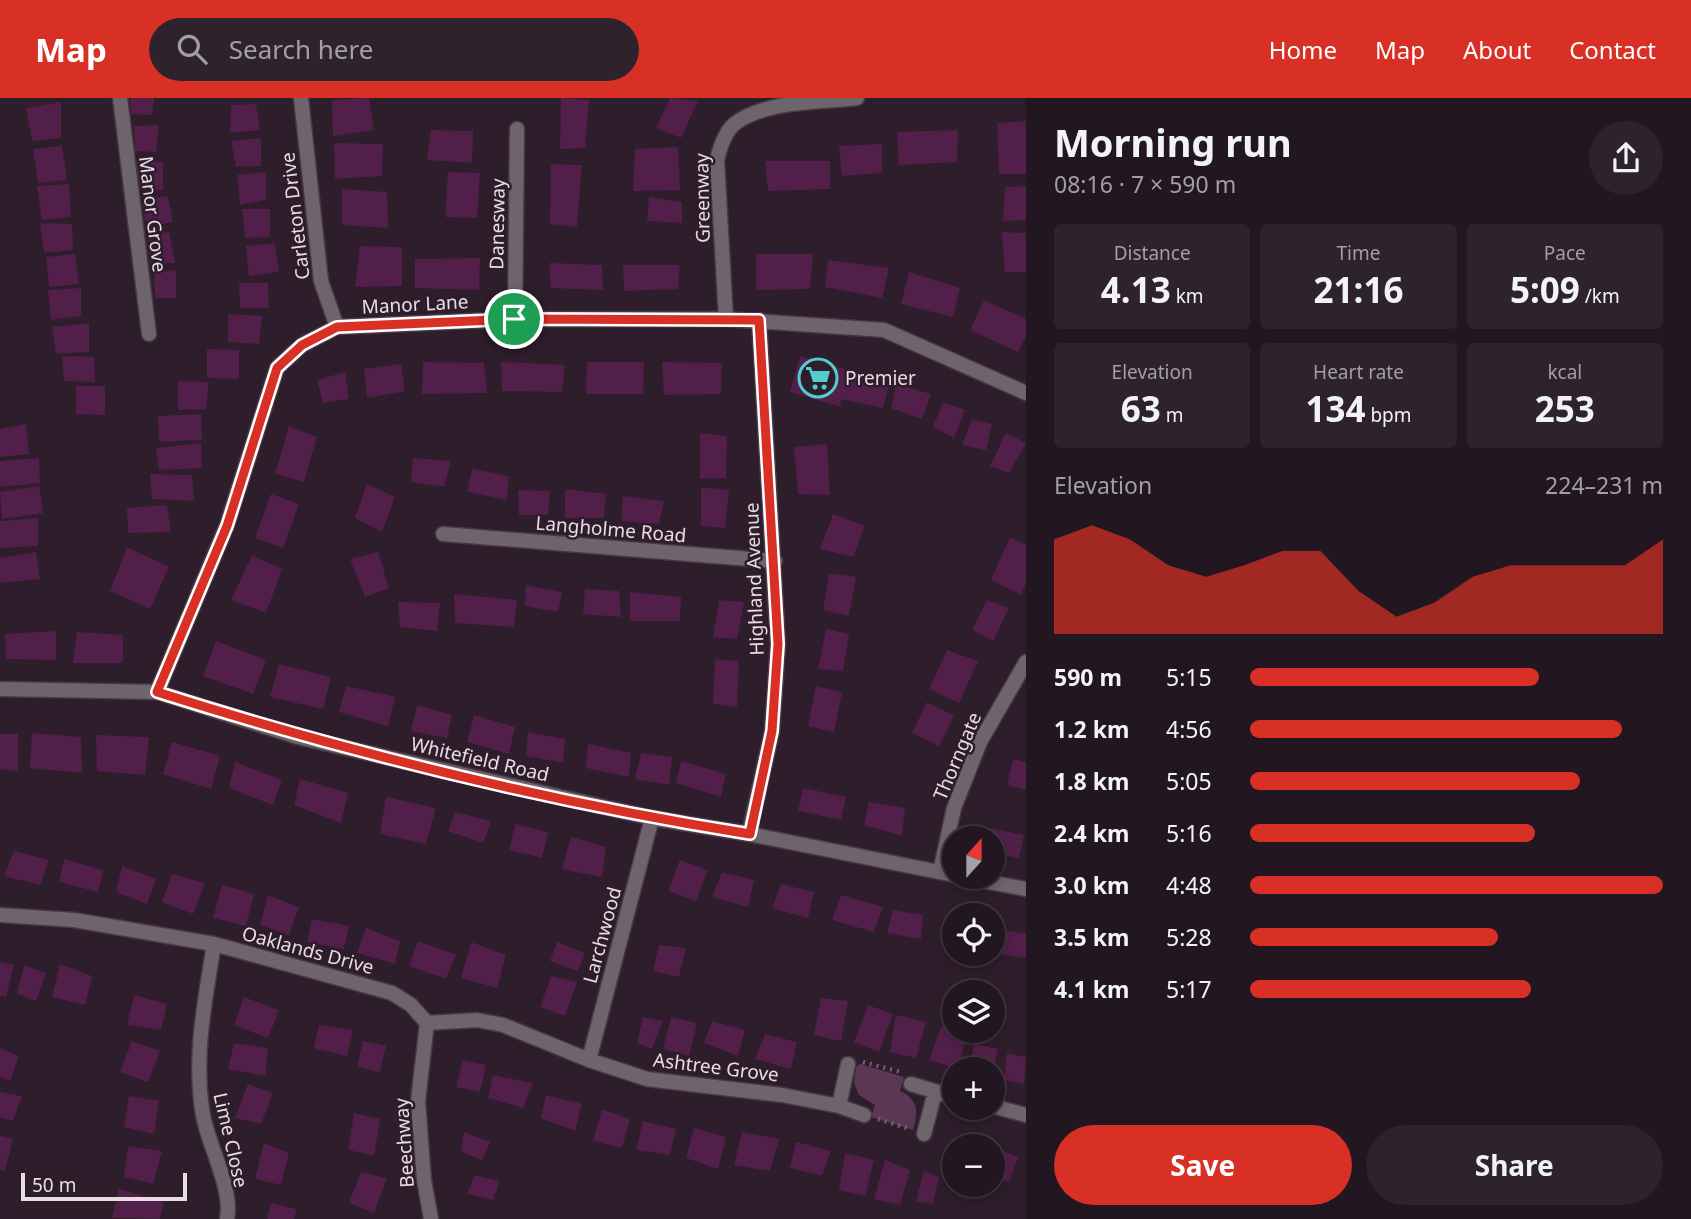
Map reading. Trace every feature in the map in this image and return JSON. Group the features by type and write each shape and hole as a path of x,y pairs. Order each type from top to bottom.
{"street":[{"name":"Manor Grove","path":"120,98 149,334"},
{"name":"Carleton Drive","path":"301,98 320,281 337,327"},
{"name":"Greenway","path":"726,319 717,160 721,142 735,122 767,109 857,98"},
{"name":"Danesway","path":"514,319 517,129"},
{"name":"Manor Lane","path":"157,692 227,526 277,368 302,345 337,327 514,319 726,319 884,330 1026,393"},
{"name":"Highland Avenue","path":"750,834 772,731 778,644 759,320"},
{"name":"Langholme Road","path":"443,534 775,561"},
{"name":"Thorngate","path":"952,826 954,808 980,742 1026,662"},
{"name":"Whitefield Road","path":"0,689 157,692 298,737 652,818 750,834 942,873"},
{"name":"Larchwood","path":"589,1060 652,818"},
{"path":"1005,885 1026,889"},
{"name":"Oaklands Drive","path":"0,915 74,920 214,944 392,993 411,1005 427,1023"},
{"name":"Lime Close","path":"214,944 198,1068 203,1117 218,1161 227,1219"},
{"path":"427,1023 477,1020 503,1026 589,1060"},
{"name":"Beechway","path":"427,1023 418,1101 424,1180 431,1219"},
{"name":"Ashtree Grove","path":"589,1060 647,1079 738,1088 839,1106 864,1115"},
{"path":"839,1106 848,1064"},
{"path":"911,1084 942,1094"},
{"path":"924,1134 935,1092"},
{"path":"1005,1110 1026,1115"}],"path":[{"path":"848,1064 865,1061 914,1076 911,1084"},
{"path":"864,1115 924,1134"}],"shaded area":[{"path":"860,1064 904,1077 900,1091 914,1102 916,1107 913,1130 871,1117 875,1105 859,1095 854,1083 856,1067"}],"building":[{"path":"130,98 154,98 152,115 131,114"},
{"path":"369,98 374,130 333,136 332,100"},
{"path":"561,98 589,100 585,148 560,149"},
{"path":"670,98 698,101 681,138 656,128"},
{"path":"61,102 61,138 32,141 26,108"},
{"path":"256,104 260,130 230,133 231,105"},
{"path":"1026,121 1026,174 999,174 997,123"},
{"path":"159,125 156,152 135,151 134,126"},
{"path":"431,130 473,131 472,163 427,160"},
{"path":"958,130 957,162 899,165 897,132"},
{"path":"261,138 261,166 236,167 231,141"},
{"path":"334,143 383,144 382,176 335,179"},
{"path":"882,144 882,173 842,176 839,146"},
{"path":"62,146 67,180 38,183 33,149"},
{"path":"678,147 680,190 633,191 635,149"},
{"path":"136,159 163,162 163,190 139,189"},
{"path":"765,161 830,161 830,189 768,191"},
{"path":"551,164 582,165 577,227 550,224"},
{"path":"266,172 266,200 240,205 237,175"},
{"path":"448,172 480,173 477,218 445,217"},
{"path":"69,184 71,217 42,220 37,186"},
{"path":"1026,186 1026,220 1003,221 1005,187"},
{"path":"342,189 387,192 388,228 342,225"},
{"path":"168,196 173,222 146,227 142,200"},
{"path":"649,197 682,202 682,223 647,221"},
{"path":"242,209 270,209 270,237 245,238"},
{"path":"40,223 72,224 73,250 44,253"},
{"path":"169,232 175,263 150,264 147,234"},
{"path":"1002,232 1026,233 1026,272 1005,272"},
{"path":"275,243 279,272 249,276 246,246"},
{"path":"360,246 402,247 402,286 355,287"},
{"path":"75,254 79,284 49,287 46,257"},
{"path":"756,254 813,254 810,289 756,290"},
{"path":"480,258 479,290 415,288 415,259"},
{"path":"828,260 889,268 882,298 825,287"},
{"path":"549,263 602,265 603,290 551,288"},
{"path":"623,265 680,265 678,289 624,291"},
{"path":"176,270 176,298 155,298 154,272"},
{"path":"909,272 960,288 953,317 901,304"},
{"path":"239,283 268,283 269,308 240,308"},
{"path":"81,288 81,316 51,320 48,290"},
{"path":"984,300 1026,319 1026,336 1018,352 970,330"},
{"path":"228,314 262,316 259,344 228,342"},
{"path":"89,323 89,352 56,354 52,327"},
{"path":"207,349 239,350 239,379 207,378"},
{"path":"62,356 94,357 95,382 64,381"},
{"path":"800,356 890,382 883,408 840,399 841,407 790,392"},
{"path":"423,362 484,363 487,393 422,394"},
{"path":"501,362 565,365 562,392 502,391"},
{"path":"587,362 644,362 643,394 586,394"},
{"path":"662,362 722,363 721,394 664,395"},
{"path":"401,364 405,391 367,398 364,369"},
{"path":"345,372 349,399 323,403 317,380"},
{"path":"178,381 209,382 206,409 178,410"},
{"path":"896,384 931,394 922,419 891,408"},
{"path":"76,386 105,386 105,415 76,414"},
{"path":"943,402 965,410 954,438 933,427"},
{"path":"201,414 202,440 159,442 158,416"},
{"path":"972,420 992,424 986,450 962,445"},
{"path":"26,424 29,454 0,457 0,429"},
{"path":"289,426 317,437 304,482 275,474"},
{"path":"700,433 727,436 726,478 700,479"},
{"path":"1006,433 1026,443 1009,473 990,466"},
{"path":"201,443 202,468 159,470 156,448"},
{"path":"827,444 830,495 798,494 794,447"},
{"path":"39,458 40,483 0,487 0,461"},
{"path":"413,458 451,461 444,487 411,482"},
{"path":"472,469 509,476 507,500 467,492"},
{"path":"150,474 192,475 194,501 152,499"},
{"path":"367,484 395,497 382,532 355,518"},
{"path":"39,486 43,513 2,519 0,492"},
{"path":"701,487 729,490 725,528 701,526"},
{"path":"565,489 606,494 604,518 565,518"},
{"path":"518,490 550,491 548,515 519,515"},
{"path":"271,494 299,504 283,548 255,538"},
{"path":"623,496 664,501 659,524 621,521"},
{"path":"167,505 171,532 128,533 127,508"},
{"path":"833,514 865,526 853,557 820,549"},
{"path":"38,518 38,546 0,548 0,521"},
{"path":"1010,537 1026,545 1026,583 1021,595 991,580"},
{"path":"127,547 169,567 150,609 110,591"},
{"path":"36,552 40,579 0,583 0,558"},
{"path":"378,552 389,588 365,597 350,559"},
{"path":"252,555 282,569 266,613 231,600"},
{"path":"829,573 856,577 849,616 823,610"},
{"path":"526,585 562,592 558,612 525,606"},
{"path":"585,589 619,591 621,617 583,614"},
{"path":"630,592 681,597 680,621 630,621"},
{"path":"454,594 517,600 514,627 455,623"},
{"path":"719,600 744,602 737,639 713,637"},
{"path":"987,600 1009,608 993,641 972,630"},
{"path":"398,602 440,603 437,631 400,627"},
{"path":"826,629 849,634 843,671 818,669"},
{"path":"56,631 56,660 6,659 5,634"},
{"path":"77,632 123,635 123,663 73,663"},
{"path":"216,641 266,660 253,694 203,676"},
{"path":"947,650 978,661 959,703 929,689"},
{"path":"715,659 739,661 737,707 713,704"},
{"path":"279,664 331,677 323,709 270,697"},
{"path":"346,686 395,697 388,726 339,712"},
{"path":"816,686 842,692 834,732 808,726"},
{"path":"927,702 954,716 939,746 912,733"},
{"path":"417,705 452,715 447,738 411,731"},
{"path":"474,715 515,727 509,754 467,742"},
{"path":"528,732 565,739 563,763 526,756"},
{"path":"32,733 81,737 82,773 30,768"},
{"path":"0,734 18,734 18,771 0,769"},
{"path":"96,735 149,737 145,775 97,771"},
{"path":"172,742 220,756 211,789 163,774"},
{"path":"588,744 631,753 629,777 586,768"},
{"path":"641,753 672,757 669,785 635,779"},
{"path":"1013,759 1026,762 1026,790 1007,785"},
{"path":"681,761 726,774 721,797 676,783"},
{"path":"235,762 282,780 273,805 229,788"},
{"path":"300,779 348,793 341,823 294,805"},
{"path":"803,788 846,797 841,820 798,811"},
{"path":"386,797 436,808 426,844 380,834"},
{"path":"869,802 905,808 902,836 864,825"},
{"path":"455,812 491,821 483,843 448,831"},
{"path":"515,824 548,832 542,858 509,850"},
{"path":"1005,831 1024,835 1019,858 1005,855"},
{"path":"571,837 606,847 602,877 562,869"},
{"path":"14,851 49,860 40,885 4,876"},
{"path":"64,859 103,870 98,892 59,882"},
{"path":"680,860 708,870 696,901 668,891"},
{"path":"122,866 156,879 147,904 116,892"},
{"path":"722,872 754,880 748,907 712,897"},
{"path":"172,874 205,883 193,914 162,902"},
{"path":"781,884 814,892 808,918 772,908"},
{"path":"222,885 254,894 246,926 213,918"},
{"path":"268,895 299,907 289,935 260,925"},
{"path":"841,895 883,907 874,932 832,920"},
{"path":"893,910 923,915 921,939 887,933"},
{"path":"312,919 349,926 344,949 307,942"},
{"path":"366,928 400,941 395,964 357,953"},
{"path":"1005,930 1026,934 1026,958 1005,955"},
{"path":"418,941 456,955 446,979 409,966"},
{"path":"471,942 506,955 497,988 461,978"},
{"path":"557,942 585,953 578,971 550,961"},
{"path":"659,945 686,948 679,977 653,971"},
{"path":"0,962 14,965 6,997 0,996"},
{"path":"60,964 92,976 85,1005 52,997"},
{"path":"24,965 46,973 36,1001 17,994"},
{"path":"551,976 577,982 565,1016 540,1007"},
{"path":"134,995 167,1004 161,1030 127,1025"},
{"path":"244,997 279,1010 268,1038 234,1025"},
{"path":"821,998 848,1001 841,1041 814,1035"},
{"path":"868,1005 893,1014 879,1052 854,1042"},
{"path":"896,1015 926,1022 916,1058 890,1052"},
{"path":"643,1017 663,1021 652,1049 637,1043"},
{"path":"671,1017 697,1023 689,1056 663,1049"},
{"path":"712,1021 745,1030 738,1056 704,1043"},
{"path":"319,1025 353,1030 347,1056 314,1048"},
{"path":"942,1025 942,1043 965,1043 961,1057 942,1057 942,1064 929,1060"},
{"path":"765,1034 797,1042 791,1069 755,1059"},
{"path":"132,1041 160,1051 148,1082 120,1072"},
{"path":"363,1041 386,1046 380,1072 357,1067"},
{"path":"234,1043 268,1048 265,1076 228,1069"},
{"path":"974,1044 998,1049 996,1057 971,1057"},
{"path":"0,1048 19,1056 10,1081 0,1077"},
{"path":"1007,1053 1026,1057 1024,1084 1005,1080"},
{"path":"463,1060 486,1065 480,1092 456,1087"},
{"path":"493,1075 533,1083 523,1108 488,1098"},
{"path":"248,1084 273,1093 261,1124 235,1118"},
{"path":"0,1092 22,1096 13,1121 0,1117"},
{"path":"546,1095 582,1104 575,1131 541,1118"},
{"path":"129,1096 159,1101 154,1134 124,1127"},
{"path":"602,1109 630,1119 622,1148 593,1141"},
{"path":"354,1113 380,1119 374,1156 348,1150"},
{"path":"643,1121 676,1129 670,1155 636,1150"},
{"path":"694,1128 726,1137 718,1169 686,1158"},
{"path":"464,1132 490,1142 482,1160 461,1152"},
{"path":"742,1132 779,1139 770,1171 734,1165"},
{"path":"0,1136 13,1139 5,1171 0,1170"},
{"path":"796,1142 831,1151 822,1176 790,1168"},
{"path":"264,1143 289,1153 281,1185 255,1179"},
{"path":"128,1146 162,1151 153,1184 124,1177"},
{"path":"1005,1152 1018,1157 1009,1182 1005,1181"},
{"path":"845,1153 874,1160 865,1196 839,1190"},
{"path":"885,1160 910,1170 900,1205 874,1199"},
{"path":"924,1171 939,1177 933,1204 916,1201"},
{"path":"361,1172 387,1178 374,1213 349,1203"},
{"path":"474,1175 500,1181 493,1200 467,1194"},
{"path":"119,1189 164,1202 160,1219 112,1218"},
{"path":"271,1203 297,1209 294,1219 267,1219"}],"place":[{"name":"Premier","path":"818,378"}],"route":[{"path":"514,319 759,320 778,644 772,731 750,834 652,818 298,737 157,692 227,526 277,368 302,345 337,327 514,319"}]}
